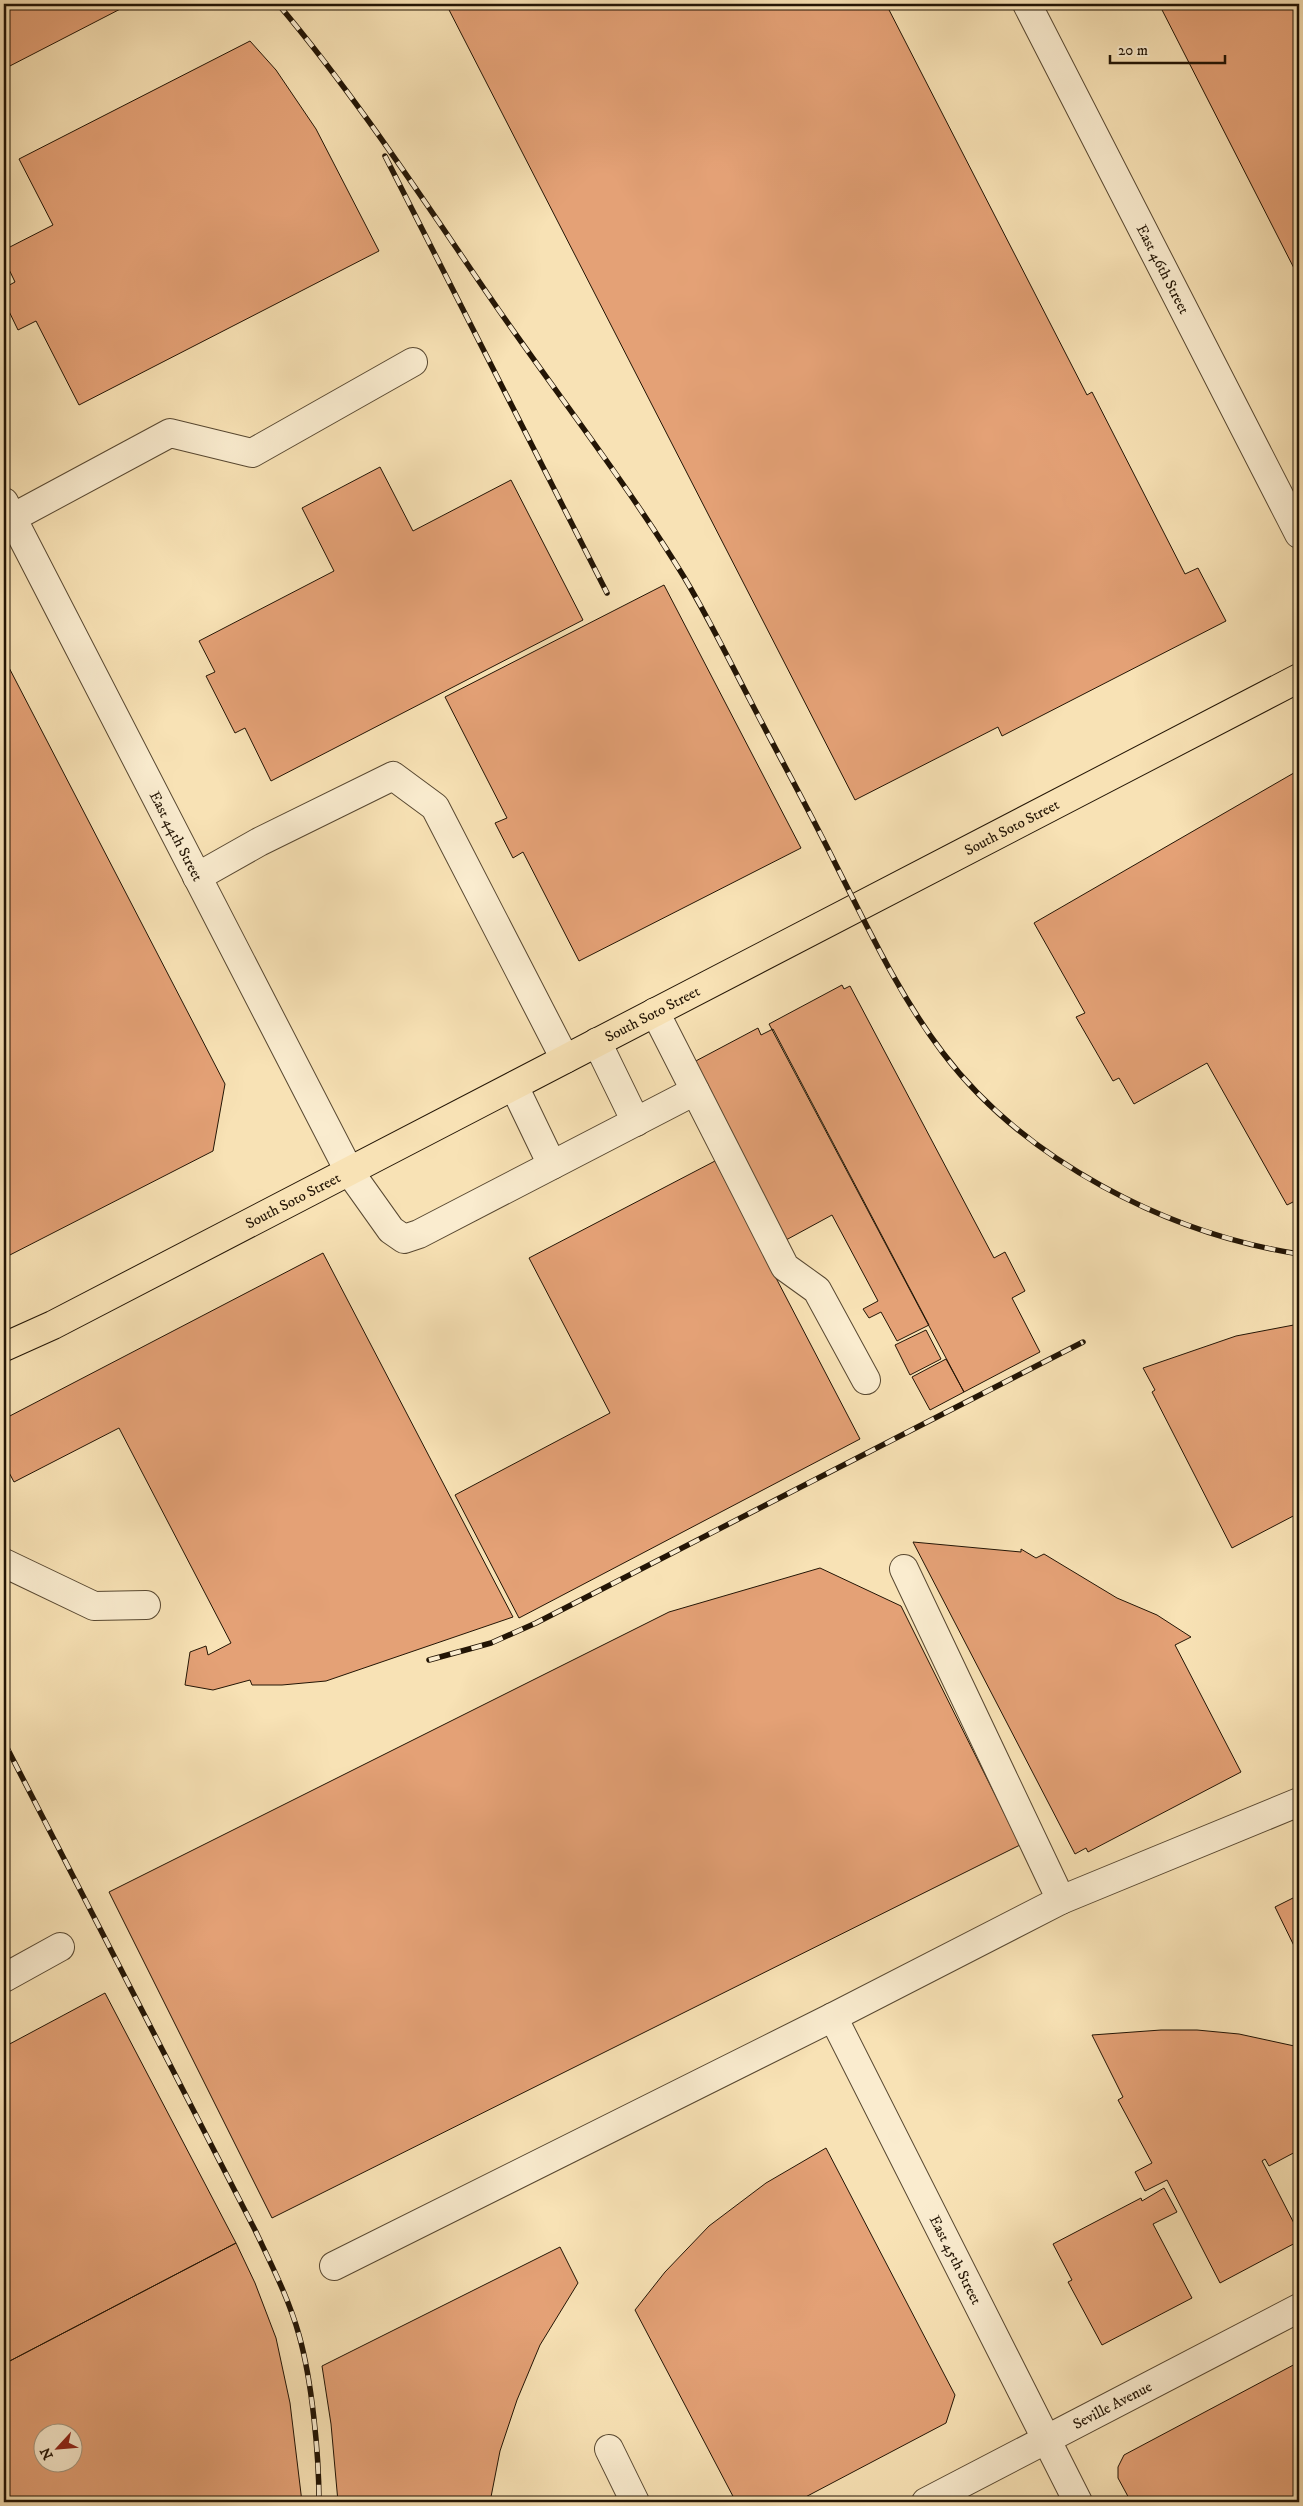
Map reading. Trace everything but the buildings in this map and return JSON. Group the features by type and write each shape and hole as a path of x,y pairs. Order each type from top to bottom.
{"main road":[{"name":"South Soto Street","path":"4,1347 53,1325 1299,678"}],"street":[{"name":"East 46th Street","path":"1027,4 1299,534"},
{"path":"8,510 170,433 252,453 413,362"},
{"name":"East 44th Street","path":"8,510 349,1171 391,1230 404,1239 419,1234 552,1165"},
{"path":"197,877 259,842 393,776 435,806 565,1059"},
{"path":"655,1012 785,1267 817,1290 866,1380"},
{"path":"598,1042 636,1122"},
{"path":"514,1086 552,1165 695,1091"},
{"path":"4,1563 94,1606 146,1605"},
{"path":"904,1569 1061,1900"},
{"path":"334,2266 833,2017 1061,1900 1299,1802"},
{"path":"4,1978 60,1947"},
{"name":"East 45th Street","path":"833,2017 1078,2502"},
{"name":"Seville Avenue","path":"926,2502 1299,2308"},
{"path":"609,2449 635,2502"}],"railway":[{"path":"278,4 337,78 662,542 710,623 885,962 912,1008 943,1053 976,1092 1014,1127 1057,1158 1102,1186 1150,1210 1200,1229 1249,1244 1299,1254"},
{"path":"385,156 607,593"},
{"path":"429,1660 491,1643 536,1623 1083,1342"},
{"path":"4,1742 255,2230 285,2295 299,2335 308,2374 318,2462 319,2502"}]}
